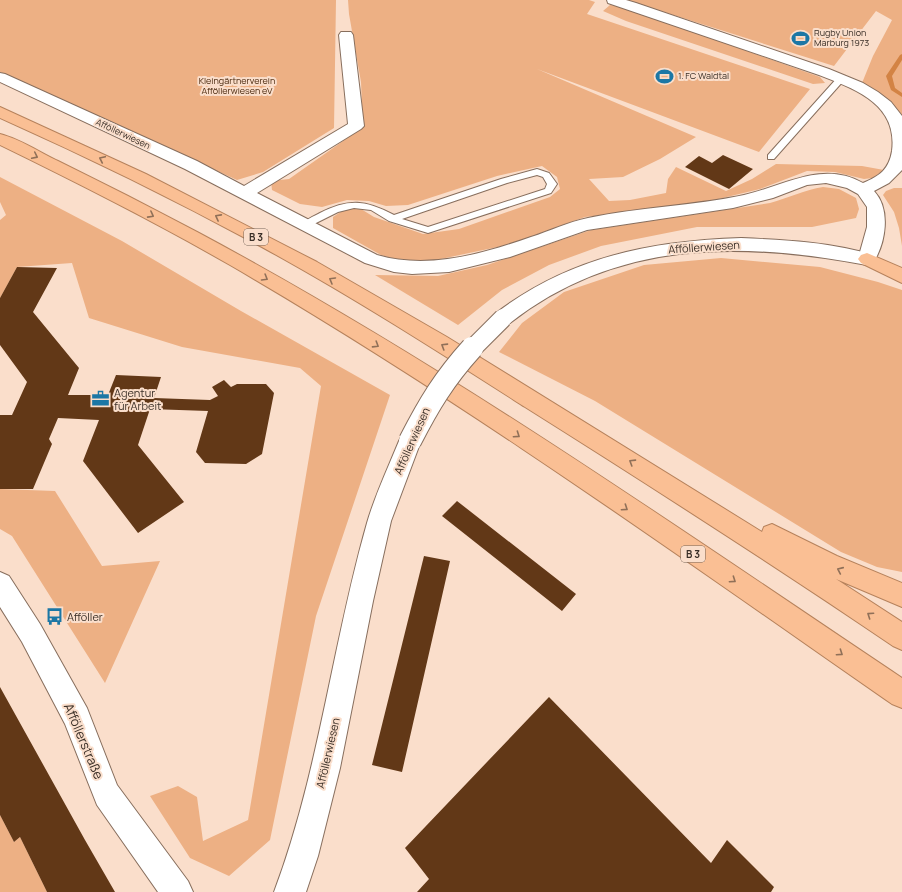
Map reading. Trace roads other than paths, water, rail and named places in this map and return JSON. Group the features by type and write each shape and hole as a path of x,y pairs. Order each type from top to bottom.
{"highway":[{"name":"B 3","path":"0,112 169,191 281,250 409,324 689,497 902,637"},
{"name":"B 3","path":"0,139 104,190 220,251 345,325 485,413 902,694"},
{"path":"867,260 902,270"},
{"path":"867,260 902,276"},
{"path":"689,497 772,535 867,582 902,594"}],"street":[{"path":"613,0 841,79 879,99 887,106 898,124 901,140 899,163 894,172 888,177 862,189"},
{"path":"245,193 356,126 346,35"},
{"name":"Afföllerwiesen","path":"0,76 191,166 371,259 393,266 447,266 517,248 585,224 724,204 755,198 813,177 845,180 862,189 871,198 878,217 876,233 867,260 816,250 766,244 683,246 640,254 598,266 565,278 531,296 476,342 452,370 430,403 410,441 379,522 360,601 326,768 303,856 290,892"},
{"name":"Afföllerstraße","path":"0,584 31,633 77,718 93,763 107,795 176,892"}],"lane":[{"path":"771,156 841,79"},
{"path":"306,225 328,212 349,204 359,204 377,209 392,219 410,227 428,230 548,191 552,184 546,176 537,172 504,181 392,219"}],"waterway":[{"path":"902,56 889,76 893,89 902,95"}],"place":[{"name":"Rugby Union Marburg 1973","path":"801,38"},
{"name":"1. FC Waldtal","path":"665,76"},
{"name":"Agentur für Arbeit","path":"101,399"},
{"name":"Afföller","path":"54,617"}],"park label":[{"name":"Kleingärtnerverein Afföllerwiesen eV","path":"237,86"}]}
